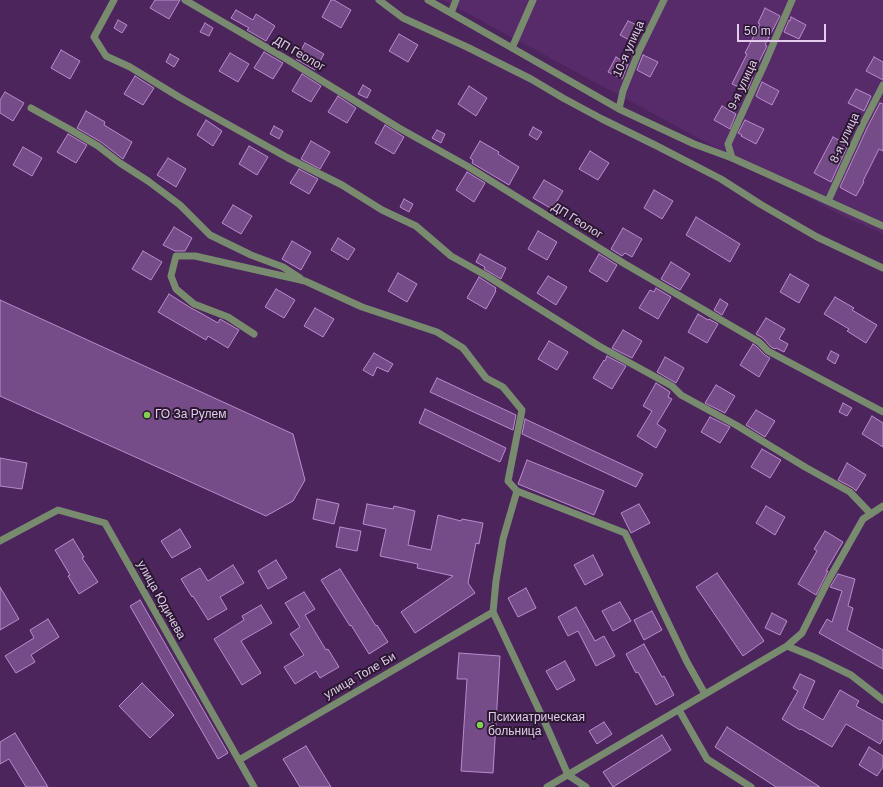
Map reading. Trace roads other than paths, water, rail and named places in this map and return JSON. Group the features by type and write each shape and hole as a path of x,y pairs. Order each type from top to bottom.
{"street":[{"path":"114,0 94,37 106,56 130,67 179,97 288,158 342,185 382,210 416,226 451,256 487,276 599,346 672,386 680,395 736,425 805,467 850,492 871,514"},
{"name":"ДП Геолог","path":"185,0 288,60 399,128 467,166 625,264 759,342 768,351 883,412"},
{"path":"379,0 403,18 467,47 530,79 602,119 722,179 817,238 883,268"},
{"path":"428,0 619,109 694,144 732,158 883,226"},
{"path":"451,13 456,0"},
{"path":"512,48 533,0"},
{"name":"10-я улица","path":"619,109 623,91 639,51 664,0"},
{"name":"9-я улица","path":"732,158 728,144 792,0"},
{"name":"8-я улица","path":"828,201 860,130 883,85"},
{"path":"31,108 98,146 120,163 148,181 180,205 210,235 251,255 283,267 305,281 362,307 437,332 463,348 486,378 503,386 522,410 508,481 517,491 625,533 687,662 705,694"},
{"path":"254,334 228,317 194,304 176,289 171,276 176,256 195,256 305,281"},
{"path":"517,491 504,539 496,581 493,612 568,775 586,787"},
{"path":"547,787 787,646 802,633 828,581 863,519 883,506"},
{"name":"улица Юдичева","path":"0,541 58,510 105,523 254,787"},
{"name":"улица Толе Би","path":"238,760 493,612"},
{"path":"787,646 851,675 883,700"},
{"path":"679,710 707,759 751,787"}],"place":[{"name":"ГО За Рулем","path":"147,415"},
{"name":"Психиатрическая больница","path":"480,725"}]}
